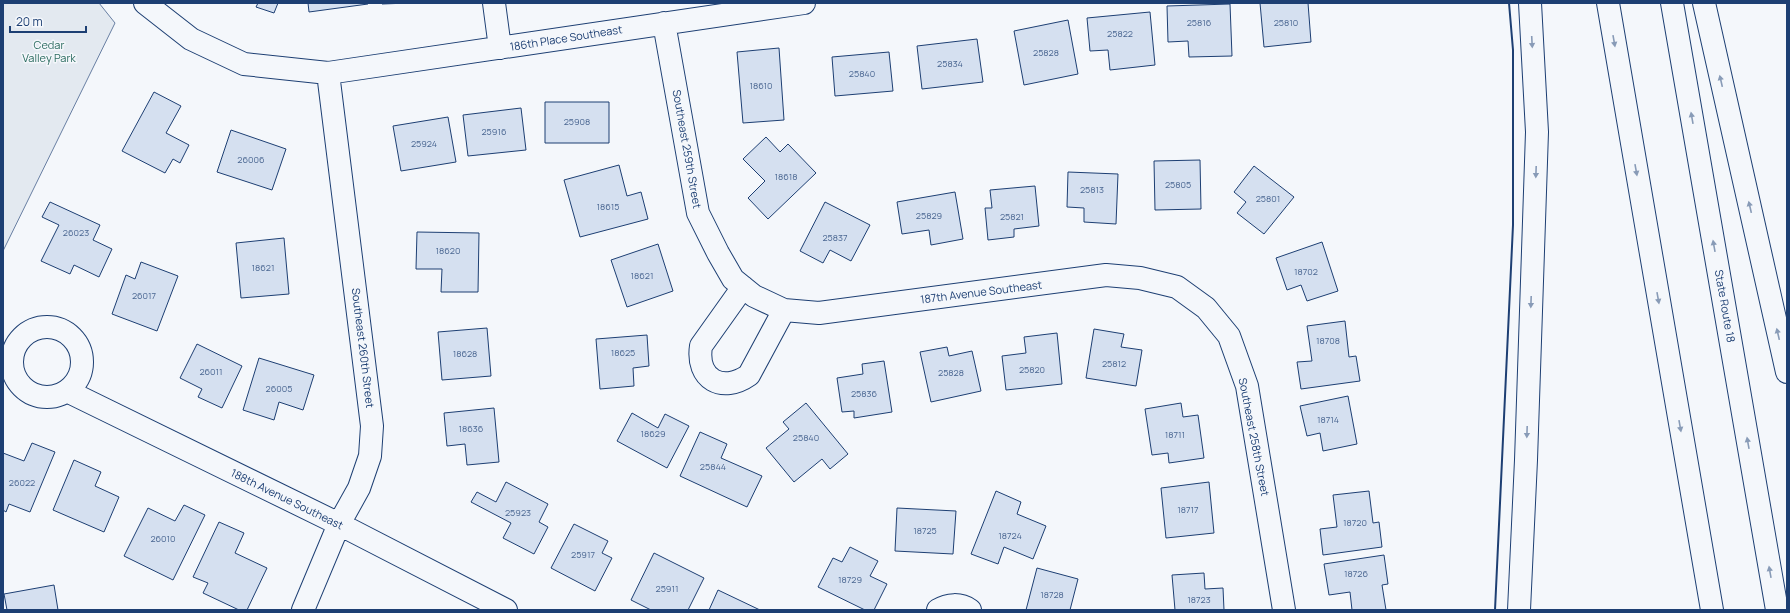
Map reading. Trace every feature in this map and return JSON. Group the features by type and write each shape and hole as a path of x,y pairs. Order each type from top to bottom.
{"main road":[{"name":"186th Place Southeast","path":"145,3 191,39 244,64 328,73 804,3"},
{"path":"494,3 500,48"},
{"path":"1519,610 1537,132 1530,3"},
{"path":"1608,3 1712,610"},
{"name":"State Route 18","path":"1672,3 1777,610"},
{"path":"1704,3 1787,372"},
{"name":"Southeast 259th Street","path":"664,23 698,213 718,253 734,279 748,291"},
{"name":"Southeast 260th Street","path":"303,610 339,524 359,488 370,456 372,426 328,73"},
{"name":"187th Avenue Southeast","path":"748,291 784,310 819,313 1106,275 1140,278 1177,287"},
{"name":"Southeast 258th Street","path":"1177,287 1206,308 1229,336 1246,386 1284,610"},
{"path":"748,291 700,346 699,357 702,368 708,377 718,383 729,385 740,382 749,375 784,310"},
{"name":"188th Avenue Southeast","path":"67,391 339,524 506,610"},
{"path":"1521,588 1523,610"},
{"path":"938,610 949,606 958,605 970,610"}],"green space":[{"name":"Cedar Valley Park","path":"3,3 99,3 115,23 3,251"}],"building":[{"path":"258,3 278,3 274,13 256,7"},
{"path":"308,3 368,3 368,4 309,12"},
{"path":"382,3 409,3 382,4"},
{"path":"1260,3 1308,3 1311,42 1264,47"},
{"path":"1230,4 1232,56 1189,57 1188,41 1168,42 1167,6"},
{"path":"1150,12 1155,65 1110,70 1108,50 1090,51 1087,18"},
{"path":"1068,20 1078,74 1024,85 1014,31"},
{"path":"977,39 983,82 922,89 917,46"},
{"path":"779,48 784,120 743,123 737,52"},
{"path":"889,52 893,91 835,96 832,57"},
{"path":"154,92 181,106 166,133 189,145 180,163 173,159 165,173 122,151"},
{"path":"545,102 609,102 609,143 545,143"},
{"path":"521,108 526,150 468,156 463,115"},
{"path":"448,117 456,162 401,171 393,126"},
{"path":"231,130 286,149 272,190 217,172"},
{"path":"766,137 780,152 788,144 816,173 768,219 748,198 765,181 743,159"},
{"path":"1200,160 1201,209 1155,210 1154,161"},
{"path":"619,165 627,196 641,192 648,219 580,237 564,180"},
{"path":"1254,166 1294,197 1264,234 1237,213 1246,202 1234,192"},
{"path":"1068,172 1118,174 1116,224 1084,222 1084,208 1067,207"},
{"path":"1035,186 1039,226 1014,229 1014,237 988,240 985,208 992,208 990,190"},
{"path":"955,192 963,239 931,245 929,230 902,234 897,202"},
{"path":"50,202 100,225 93,240 112,249 99,277 74,265 70,274 41,261 59,225 42,217"},
{"path":"825,202 870,225 851,261 830,250 823,263 800,251"},
{"path":"417,232 479,233 478,292 441,292 442,269 416,269"},
{"path":"284,238 289,294 241,298 236,243"},
{"path":"1322,242 1338,291 1307,301 1301,285 1287,290 1276,258"},
{"path":"658,244 673,291 627,307 611,260"},
{"path":"141,262 178,276 157,331 112,314 126,275 135,279"},
{"path":"1345,321 1349,357 1356,356 1360,381 1301,389 1297,362 1312,361 1307,326"},
{"path":"487,328 491,376 442,380 438,332"},
{"path":"1094,329 1124,334 1121,347 1142,350 1136,386 1086,378"},
{"path":"1057,333 1062,384 1006,390 1002,356 1026,353 1024,337"},
{"path":"647,335 649,366 633,368 634,386 600,389 596,339"},
{"path":"197,344 242,366 222,408 198,397 202,389 180,378"},
{"path":"947,347 949,356 972,351 981,391 931,402 920,352"},
{"path":"259,358 314,375 303,410 279,402 274,420 243,410"},
{"path":"884,361 892,412 854,418 854,411 842,412 837,378 863,374 862,364"},
{"path":"1348,396 1357,444 1323,451 1320,433 1307,436 1300,406"},
{"path":"806,403 848,454 830,469 822,459 794,482 766,448 789,429 783,422"},
{"path":"1181,403 1183,417 1198,415 1204,458 1169,463 1168,453 1152,455 1145,409"},
{"path":"494,408 499,462 467,465 465,444 447,446 444,413"},
{"path":"632,413 658,428 665,414 689,426 667,468 617,441"},
{"path":"700,432 727,444 721,458 762,476 747,507 680,476"},
{"path":"32,443 55,452 30,512 9,504 6,512 3,510 3,453 24,461"},
{"path":"74,460 101,472 95,486 119,497 104,532 53,510"},
{"path":"506,482 548,504 539,522 548,527 534,554 503,538 511,523 471,502 477,492 496,502"},
{"path":"1209,482 1214,533 1166,538 1161,488"},
{"path":"996,491 1021,502 1017,514 1046,526 1033,559 1004,547 998,564 971,554"},
{"path":"1369,491 1373,523 1379,522 1382,547 1323,555 1320,529 1337,527 1333,495"},
{"path":"184,505 205,515 173,580 124,556 148,508 175,521"},
{"path":"897,508 956,511 953,554 895,551"},
{"path":"219,522 244,533 235,553 267,568 247,610 239,610 203,593 208,583 193,577"},
{"path":"574,524 608,541 602,553 612,558 595,591 551,568"},
{"path":"850,547 878,561 870,576 887,584 874,610 865,610 818,587 833,558 842,562"},
{"path":"654,553 704,578 688,610 651,610 631,600"},
{"path":"1384,555 1388,584 1382,585 1386,610 1352,610 1350,592 1329,595 1324,564"},
{"path":"1037,568 1078,579 1070,610 1026,610"},
{"path":"1204,573 1205,589 1223,588 1224,610 1175,610 1172,575"},
{"path":"54,585 58,610 7,610 4,594"},
{"path":"718,590 760,610 709,610"}],"wall":[{"path":"1495,610 1513,225 1513,50 1509,3"}]}
